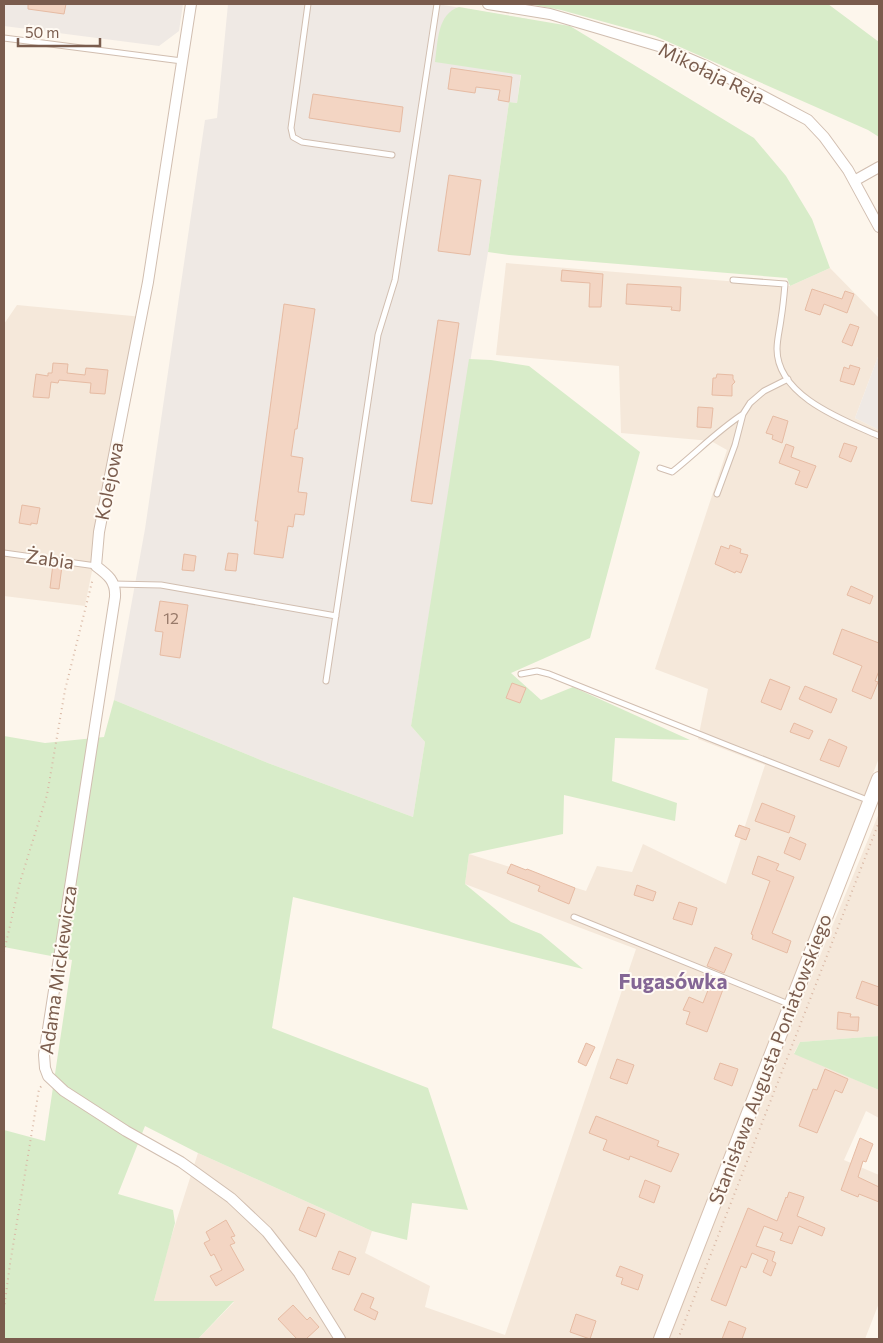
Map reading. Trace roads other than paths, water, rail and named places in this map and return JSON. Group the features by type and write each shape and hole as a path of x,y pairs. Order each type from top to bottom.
{"main road":[{"name":"Stanisława Augusta Poniatowskiego","path":"661,1339 879,779"}],"street":[{"name":"Kolejowa","path":"96,566 99,532 148,282 191,4"},
{"name":"Mikołaja Reja","path":"488,4 550,14 662,47 706,66 808,120 824,136 854,181 879,227"},
{"path":"854,181 879,166"},
{"path":"96,566 112,579 114,584"},
{"name":"Adama Mickiewicza","path":"114,584 115,597 44,1055 45,1068 48,1076 64,1091 181,1162 243,1209 267,1232 300,1273 340,1339"}],"lane":[{"path":"308,4 291,128 293,137 302,142 392,155"},
{"path":"326,681 378,335 395,280 437,4"},
{"path":"4,38 183,61"},
{"path":"733,280 784,284 777,349 779,367 807,400 839,418 879,436"},
{"path":"717,494 735,445 743,414 750,402 764,391 788,379"},
{"path":"660,468 672,472 725,426 743,414"},
{"name":"Żabia","path":"4,552 96,566"},
{"path":"114,584 161,585 336,616"},
{"path":"521,674 537,671 549,674 871,801"},
{"path":"574,917 791,1005"}],"district":[{"name":"Fugasówka","path":"673,982"}]}
